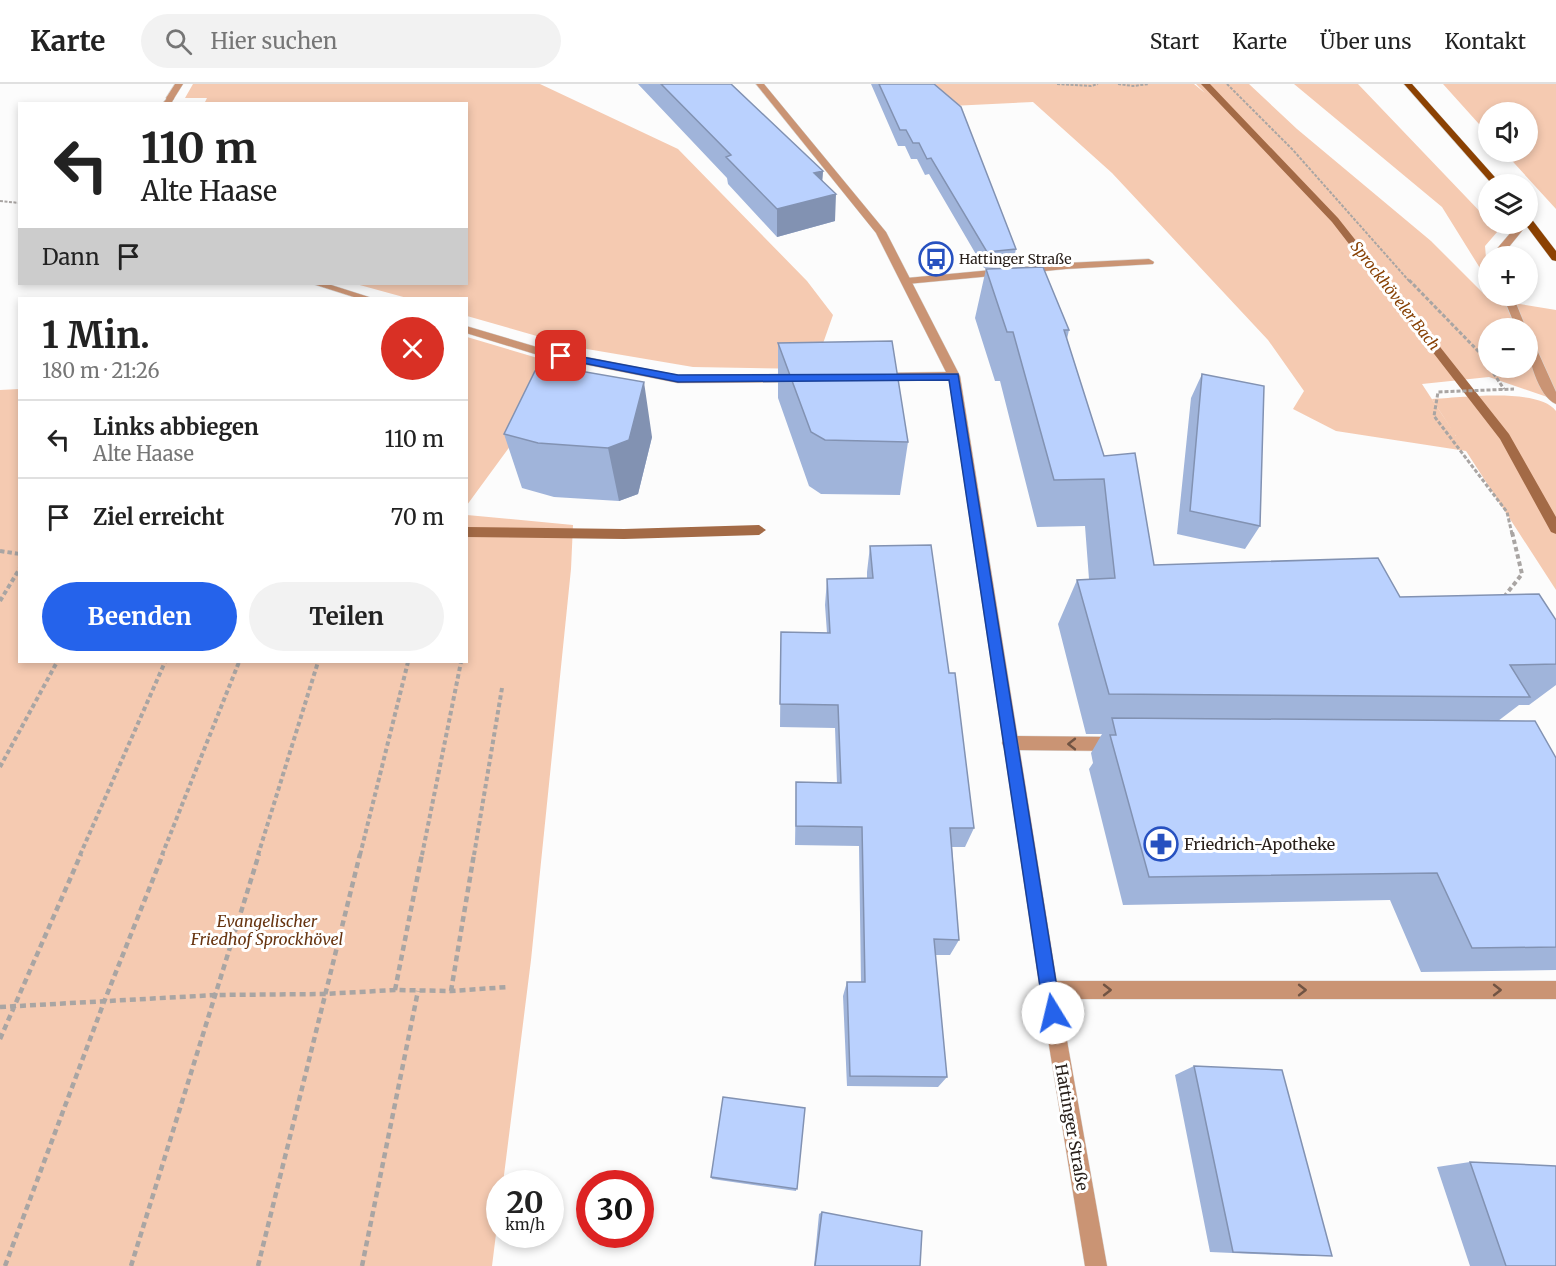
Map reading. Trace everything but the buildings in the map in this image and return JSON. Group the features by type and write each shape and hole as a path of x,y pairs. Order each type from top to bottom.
{"main road":[{"path":"1408,84 1488,174"},
{"path":"1538,234 1556,258"}],"street":[{"path":"168,101 179,84"},
{"name":"Hattinger Straße","path":"760,84 881,232 954,376 1049,990 1096,1266"},
{"path":"1505,246 1515,234"},
{"path":"907,281 1066,266 1149,262"},
{"path":"322,285 364,297"},
{"path":"468,330 538,351 678,379 816,378"},
{"path":"1538,367 1547,388 1556,400"},
{"path":"862,377 954,376"},
{"path":"1010,744 1129,744"},
{"path":"1049,990 1556,990"}],"path":[{"path":"1057,84 1091,86 1098,84"},
{"path":"1118,84 1133,86 1149,84"},
{"path":"1227,84 1250,105 1399,270 1478,351"},
{"path":"0,201 18,203"},
{"path":"1497,378 1504,389"},
{"path":"1488,390 1438,392 1434,416 1507,512 1522,574 1502,600"},
{"path":"0,551 18,554"},
{"path":"0,601 18,571"},
{"path":"0,767 56,663"},
{"path":"0,1039 165,663"},
{"path":"5,1266 104,1002 239,663"},
{"path":"131,1266 318,663"},
{"path":"258,1266 408,663"},
{"path":"395,990 461,663"},
{"path":"451,991 502,688"},
{"path":"0,1007 216,995 324,994 395,990 451,991 508,987"},
{"path":"362,1266 418,991"}],"green space":[{"path":"193,84 540,84 678,149 807,281 833,315 814,369 693,367 575,347 468,316 468,297 403,297 360,285 468,285 468,102 205,102 207,98 185,98"},
{"path":"927,84 1194,84 1205,93 1196,84 1249,84 1297,129 1431,241 1478,288 1478,306 1532,306 1556,310 1556,400 1492,378 1538,378 1538,318 1478,318 1479,378 1422,384 1456,436 1432,399 1517,396 1547,404 1556,411 1556,590 1466,451 1336,431 1293,409 1304,391 1268,340 1112,173 1033,102 951,106"},
{"path":"1294,84 1358,84 1478,210 1478,234 1495,234 1485,246 1478,246 1478,265 1442,207"},
{"path":"1443,84 1556,84 1556,209 1538,189 1538,174 1524,174 1513,162 1538,162 1538,102 1478,102 1478,123"},
{"path":"468,337 568,367 468,504"},
{"name":"Evangelischer Friedhof Sprockhövel","path":"18,389 18,663 468,663 468,515 573,525 571,569 531,960 505,1170 486,1170 486,1248 494,1248 492,1266 0,1266 0,390"}],"waterway":[{"name":"Sprockhöveler Bach","path":"1205,84 1335,220 1505,437 1556,529"},
{"path":"468,532 624,534 759,530"}],"place":[{"name":"Hattinger Straße","path":"936,259"},
{"name":"Friedrich-Apotheke","path":"1161,844"}],"route":[{"path":"561,356 678,379 954,376 1053,1013"}]}
